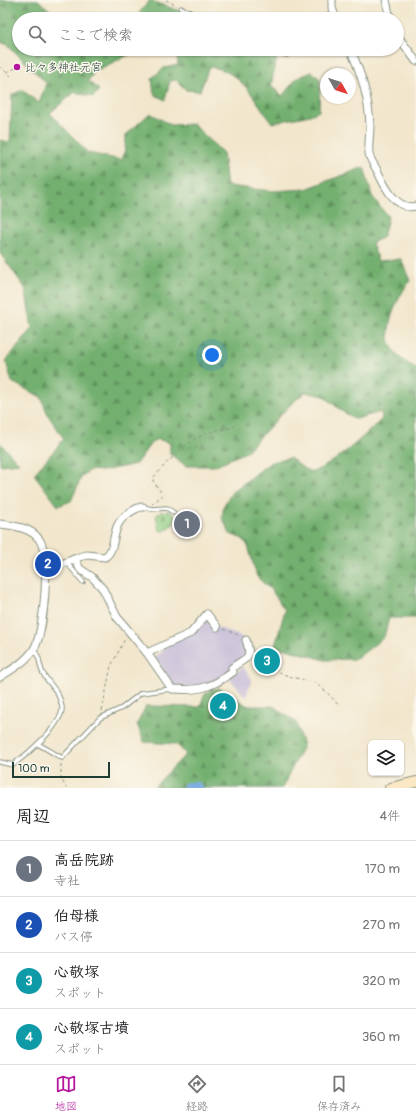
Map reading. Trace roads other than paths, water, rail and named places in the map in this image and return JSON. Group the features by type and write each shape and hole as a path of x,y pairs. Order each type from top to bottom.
{"main road":[{"path":"390,788 416,782"}],"street":[{"path":"332,0 334,12"},
{"path":"386,0 389,12"},
{"path":"404,45 416,61"},
{"path":"353,56 357,64 368,112 370,126 369,154 385,187 392,196 400,203 408,206 416,206"},
{"path":"45,571 87,555 101,558 109,554 117,524 124,516 137,508 143,507"},
{"path":"0,524 21,528 32,532 39,539 42,546 45,571 43,622 36,645 18,666 0,677"},
{"path":"75,559 80,569 92,577 103,589 110,606 128,631 147,653 172,689 189,690 216,684 233,672 232,668 249,656 250,652 246,640"},
{"path":"147,653 191,632 207,614 217,627"}],"lane":[{"path":"182,8 190,12"},
{"path":"143,507 152,509 167,508 174,513"},
{"path":"67,562 83,582"},
{"path":"0,762 13,765 38,744 62,714 62,707 57,692 44,675 40,658 32,650"},
{"path":"38,744 62,758 100,718 122,708 141,693 161,689 172,689"}],"waterway":[{"path":"188,788 196,788"}],"place":[{"name":"比々多神社元宮","path":"17,67"},
{"name":"高岳院跡","path":"187,524"},
{"name":"伯母様","path":"48,564"},
{"name":"心敬塚","path":"267,661"},
{"name":"心敬塚古墳","path":"223,706"}]}
